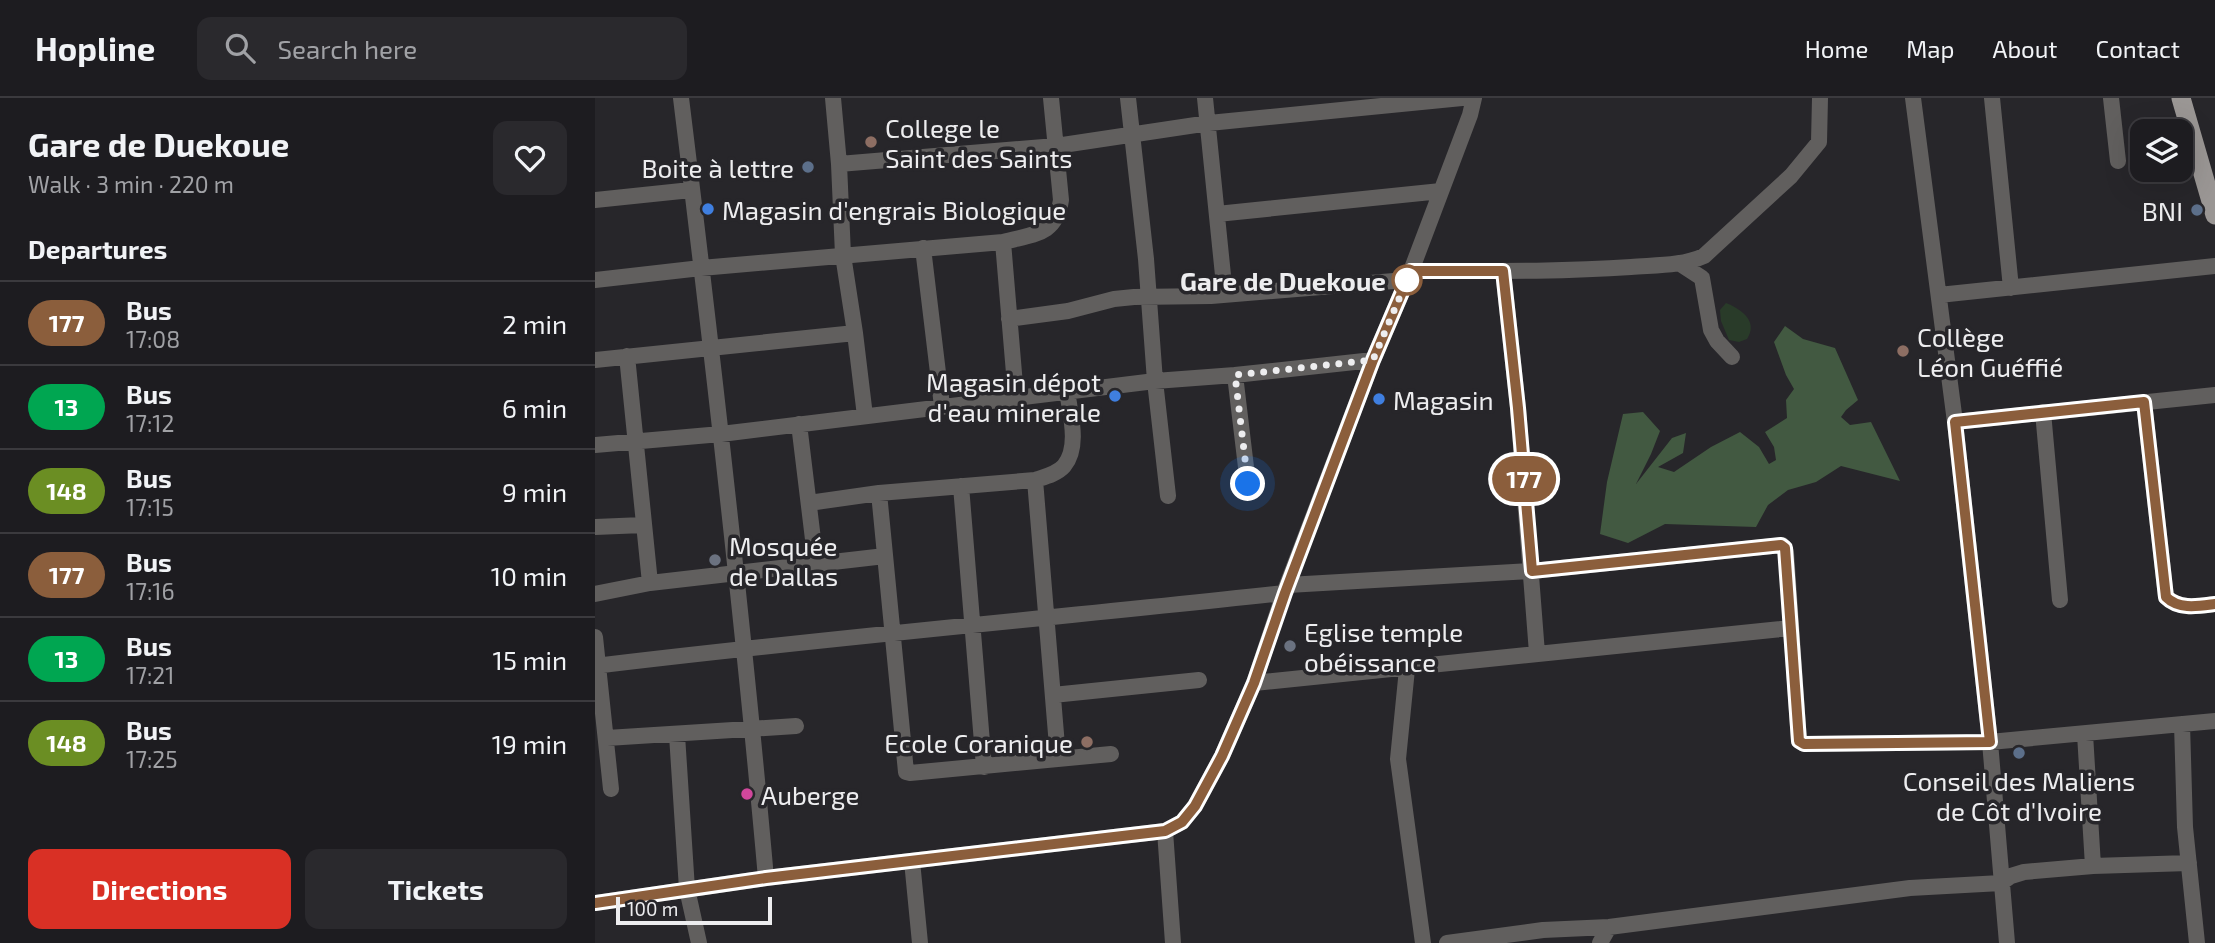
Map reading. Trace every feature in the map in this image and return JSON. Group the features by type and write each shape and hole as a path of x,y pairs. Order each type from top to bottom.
{"main road":[{"path":"2181,98 2215,215"}],"street":[{"path":"684,98 691,190 712,349 766,878"},
{"path":"832,98 839,164 843,255 865,416"},
{"path":"595,280 701,268 1003,242 1037,233 1052,226 1059,215 1061,200 1051,98"},
{"path":"1128,98 1168,496"},
{"path":"1205,98 1225,295"},
{"path":"839,164 1056,146 1132,133 1380,102 1462,98"},
{"path":"595,903 766,878 1165,831 1182,822 1195,806 1222,756 1254,683 1286,589 1441,191 1474,98"},
{"path":"1009,319 1068,311 1114,299 1225,295 1408,276 1601,269 1695,260 1705,256 1791,176 1819,142 1820,98"},
{"path":"1913,98 1955,422 1990,742 2007,943"},
{"path":"1992,98 2011,288"},
{"path":"2111,98 2118,161"},
{"path":"595,200 691,190"},
{"path":"1217,214 1441,191"},
{"path":"1003,242 1017,397"},
{"path":"923,248 942,406"},
{"path":"1679,263 1702,278 1711,330 1732,357"},
{"path":"1938,295 2215,266"},
{"path":"1503,271 1518,408 1537,653"},
{"path":"595,360 855,333"},
{"path":"627,356 650,583"},
{"path":"595,445 721,433 1155,381 1373,360"},
{"path":"1235,375 1248,484"},
{"path":"809,503 1035,480 1052,474 1063,468 1070,456 1073,441 1067,391"},
{"path":"1955,422 2215,395"},
{"path":"2144,402 2166,597 2172,604 2183,606 2215,604"},
{"path":"2043,412 2060,600"},
{"path":"799,424 816,564"},
{"path":"1035,480 1058,758"},
{"path":"961,486 984,766"},
{"path":"879,494 906,772 1111,754"},
{"path":"595,527 643,525"},
{"path":"596,666 1047,618 1286,589 1532,571 1781,545 1786,552 1799,741 1804,744 1990,742 2215,721"},
{"path":"595,594 650,583 884,556"},
{"path":"1254,683 1791,628"},
{"path":"595,637 611,789"},
{"path":"1407,669 1398,759 1423,943"},
{"path":"1053,695 1199,680"},
{"path":"2182,724 2185,828 2197,943"},
{"path":"607,738 796,726"},
{"path":"2085,734 2093,866"},
{"path":"677,735 687,889 699,943"},
{"path":"1165,831 1173,943"},
{"path":"912,861 920,943"},
{"path":"1447,943 1543,930 1609,927 1910,888 2001,883 2024,872 2093,866 2189,863"},
{"path":"1600,943 1609,927"}],"green space":[{"path":"1726,303 1738,309 1750,322 1747,339 1739,342 1729,340 1721,321 1720,310"},
{"path":"1785,326 1803,339 1835,348 1858,400 1841,417 1850,425 1871,422 1900,481 1841,466 1816,482 1788,490 1768,505 1756,527 1665,524 1628,543 1600,534 1607,482 1623,414 1643,412 1660,431 1636,484 1672,438 1686,433 1683,453 1658,467 1674,472 1711,447 1740,432 1759,447 1769,464 1776,460 1774,447 1765,432 1787,418 1786,400 1794,389 1774,342"}],"bus line":[{"name":"177","path":"595,903 766,878 1165,831 1182,822 1195,806 1222,756 1254,683 1373,360 1411,271 1503,271 1532,571 1781,545 1785,548 1797,737 1804,744 1990,742 1955,422 2144,402 2166,597 2172,604 2183,606 2215,604"}],"place":[{"name":"College le Saint des Saints","path":"871,142"},
{"name":"Boite à lettre","path":"808,167"},
{"name":"Magasin d'engrais Biologique","path":"708,209"},
{"name":"BNI","path":"2197,210"},
{"name":"Gare de Duekoue","path":"1407,280"},
{"name":"Collège Léon Guéffié","path":"1903,351"},
{"name":"Magasin dépot d'eau minerale","path":"1115,396"},
{"name":"Magasin","path":"1379,399"},
{"name":"Mosquée de Dallas","path":"715,560"},
{"name":"Eglise temple obéissance","path":"1290,646"},
{"name":"Ecole Coranique","path":"1087,742"},
{"name":"Conseil des Maliens de Côt d'Ivoire","path":"2019,753"},
{"name":"Auberge","path":"747,794"}],"route":[{"path":"1248,484 1235,375 1373,360 1407,280"}]}
